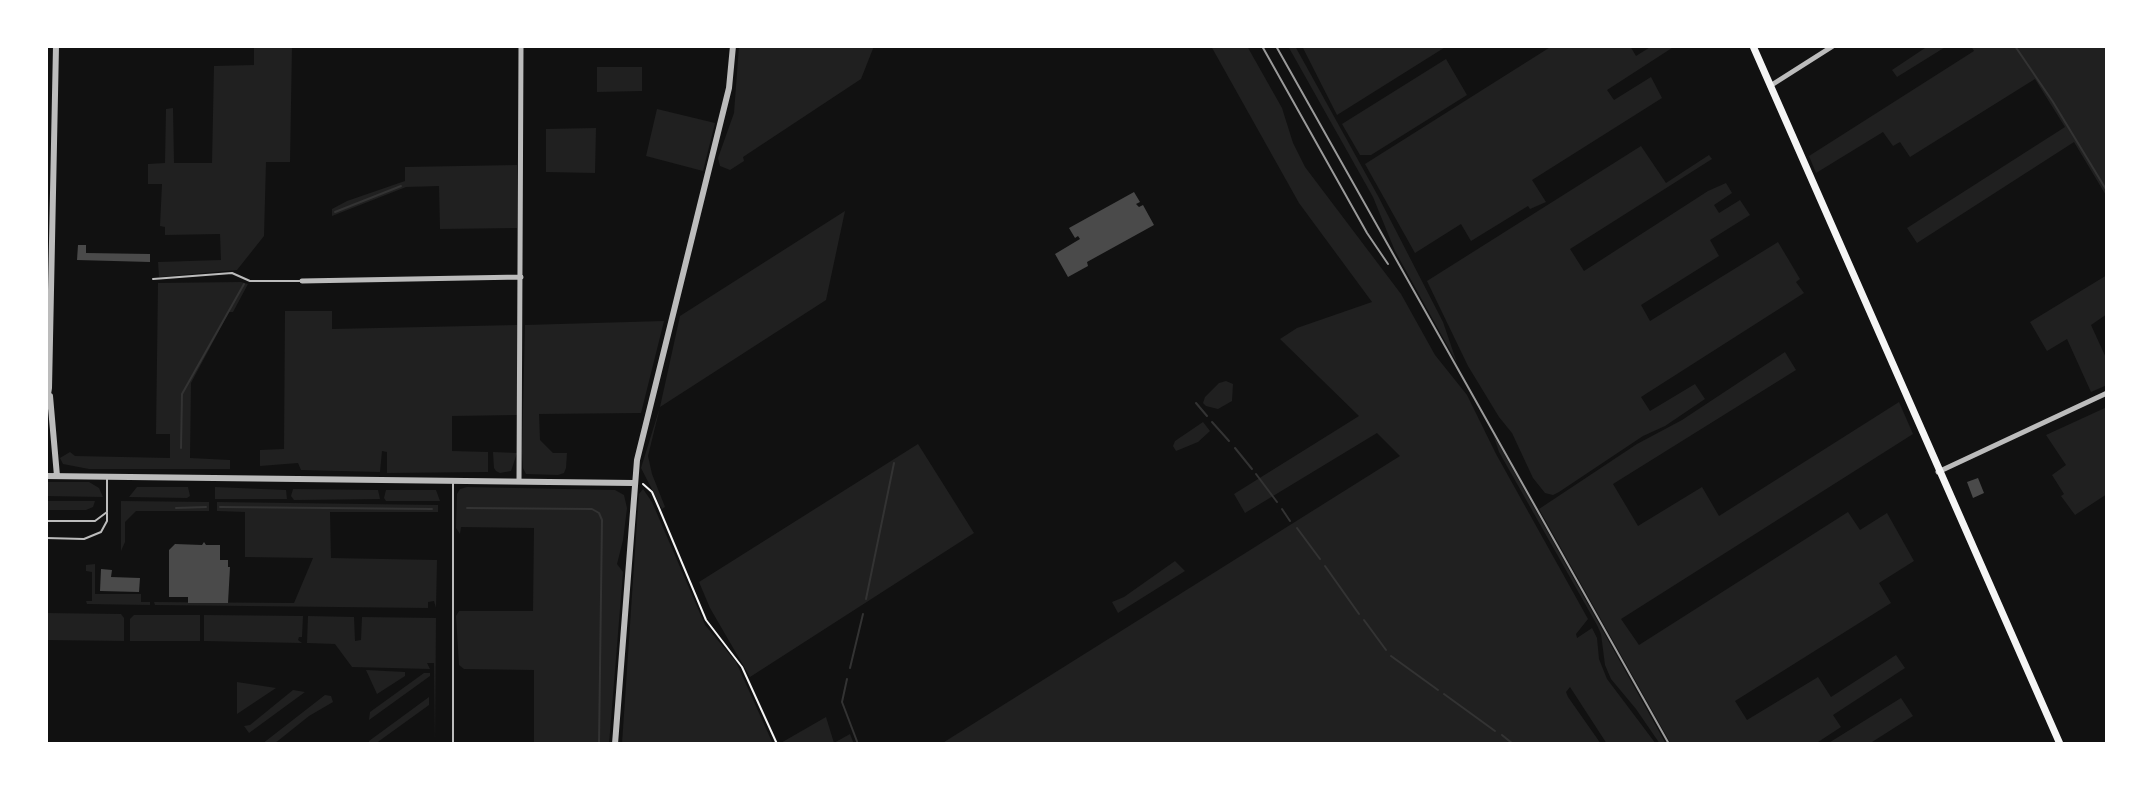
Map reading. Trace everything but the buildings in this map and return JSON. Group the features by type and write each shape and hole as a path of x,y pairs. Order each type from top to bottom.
{"main road":[{"path":"1753,46 2060,744"}],"street":[{"path":"56,46 49,238 49,388 57,476"},
{"path":"519,481 521,46"},
{"path":"615,744 633,483 729,88 733,46"},
{"path":"1770,86 1833,46"},
{"path":"302,281 521,277"},
{"path":"46,407 49,388"},
{"path":"1938,472 2107,393"},
{"path":"46,476 633,483"}],"lane":[{"path":"153,279 232,273 250,281 302,281"},
{"path":"46,538 84,539 96,535 104,527 108,511 107,476"},
{"path":"453,480 453,744"},
{"path":"46,521 95,521 108,511"}],"path":[{"path":"633,483 643,483 652,492 706,620 742,667 777,744"}],"shaded area":[{"path":"254,46 292,46 290,162 266,162 264,236 237,270 159,277 158,262 221,260 220,234 165,235 165,227 160,226 162,184 148,184 148,164 165,163 166,109 173,108 174,163 212,163 214,66 254,65"},
{"path":"739,46 874,46 861,79 743,157 744,161 730,170 720,166 718,158 734,113"},
{"path":"1211,46 1247,46 1282,108 1293,143 1305,167 1401,294 1435,355 1467,395 1496,454 1588,619 1576,634 1577,638 1592,628 1607,679 1656,744 1607,744 1570,687 1566,692 1568,697 1601,744 941,744 1400,456 1377,433 1245,513 1234,494 1359,416 1280,339 1297,328 1372,302 1299,203"},
{"path":"1288,46 1295,46 1378,196 1443,322 1457,363 1395,251 1373,197"},
{"path":"1302,46 1447,46 1337,115"},
{"path":"1552,46 1630,46 1636,56 1652,46 1675,46 1607,90 1614,100 1651,77 1662,98 1532,180 1546,202 1530,209 1528,206 1471,241 1461,224 1415,253 1365,164"},
{"path":"1928,46 1947,46 1897,77 1892,70"},
{"path":"1971,46 2107,46 2107,197 2074,142 1917,243 1907,228 2065,127 2035,79 1910,157 1900,142 1893,146 1883,132 1816,173 1809,156 1974,51"},
{"path":"1446,59 1467,95 1371,155 1360,155 1342,124"},
{"path":"597,67 642,67 642,91 597,92"},
{"path":"657,109 715,123 703,171 646,156"},
{"path":"596,128 595,173 546,172 546,129"},
{"path":"1641,146 1666,183 1709,155 1712,159 1570,249 1584,271 1708,191 1726,183 1732,193 1714,205 1719,213 1740,200 1750,215 1710,240 1719,256 1641,305 1650,321 1778,242 1800,279 1796,282 1804,293 1641,397 1650,411 1695,384 1705,399 1559,492 1553,495 1545,493 1533,478 1512,433 1468,366 1427,281"},
{"path":"517,165 517,228 440,229 439,186 406,187 332,216 332,209 347,201 405,181 405,167"},
{"path":"845,211 826,300 660,407 680,316"},
{"path":"2107,275 2107,314 2091,325 2107,360 2107,385 2091,392 2067,339 2047,351 2030,322"},
{"path":"158,283 248,284 233,312 229,312 191,383 190,458 230,460 230,469 89,469 63,464 60,458 70,452 75,456 170,458 170,434 156,434"},
{"path":"285,311 332,311 332,329 517,325 517,415 452,416 452,451 488,452 488,472 387,473 387,452 382,451 380,472 301,470 298,463 260,466 260,450 284,449"},
{"path":"664,321 641,413 539,414 540,440 553,453 567,453 566,468 564,473 558,475 526,474 522,453 525,325"},
{"path":"1785,352 1796,370 1613,484 1638,526 1702,487 1719,516 1899,402 1913,434 1621,619 1639,645 1848,512 1860,530 1887,513 1914,561 1879,583 1891,603 1735,701 1747,720 1818,677 1831,697 1896,655 1905,668 1833,715 1841,727 1815,744 1671,744 1539,509"},
{"path":"1226,381 1233,384 1232,401 1218,409 1206,406 1203,403 1205,397 1219,383"},
{"path":"660,407 648,456 665,507 662,509 641,468"},
{"path":"2107,407 2107,494 2075,515 2061,496 2064,494 2052,475 2066,465 2046,435"},
{"path":"1203,422 1210,431 1198,442 1176,451 1173,446 1175,441"},
{"path":"1493,434 1666,744 1660,744 1611,679 1597,625 1499,452"},
{"path":"918,444 974,533 750,677 710,608 699,582"},
{"path":"493,452 517,453 511,471 496,471"},
{"path":"46,482 89,482 99,488 103,497 46,496"},
{"path":"137,487 188,487 190,496 129,497"},
{"path":"215,487 286,490 287,499 215,499"},
{"path":"467,487 615,490 624,495 627,508 617,564 623,572 609,744 534,744 534,670 464,669 459,665 456,616 459,611 533,611 534,528 461,527 460,534 456,528 457,494"},
{"path":"293,489 378,490 380,499 294,500 291,496"},
{"path":"643,489 652,502 705,625 736,662 773,744 622,744 638,506 639,494"},
{"path":"386,490 436,490 440,501 386,501"},
{"path":"46,501 95,501 93,507 86,510 46,510"},
{"path":"121,501 209,502 209,511 136,511 125,522 125,542 121,551"},
{"path":"217,502 438,505 438,512 330,512 331,558 437,560 436,608 434,601 428,602 428,608 155,605 154,602 294,603 313,558 245,557 245,512 217,511"},
{"path":"1175,561 1185,571 1118,613 1112,602"},
{"path":"95,564 95,594 141,594 141,602 150,602 150,605 87,604 86,601 92,601 92,572 86,571 86,565"},
{"path":"46,613 121,614 124,618 124,641 46,640"},
{"path":"134,615 200,615 200,641 130,641 130,619"},
{"path":"204,615 303,616 302,637 298,640 302,643 204,641"},
{"path":"308,616 354,617 355,641 361,640 362,617 436,618 435,744 434,663 427,663 430,669 352,667 335,644 307,643"},
{"path":"366,670 405,672 405,676 377,694"},
{"path":"424,673 430,673 430,676 369,720 370,712"},
{"path":"237,682 276,688 237,714"},
{"path":"293,690 305,692 249,733 244,726 250,725"},
{"path":"325,695 331,696 333,702 309,716 274,744 262,744"},
{"path":"429,697 429,705 375,744 369,744 369,741"},
{"path":"1901,698 1913,716 1873,744 1827,744"},
{"path":"826,717 834,743 850,734 854,744 779,744"}],"waterway":[{"path":"2015,46 2107,191"},
{"path":"335,212 401,186"},
{"path":"181,448 182,394 244,284"},
{"path":"1196,403 1207,416"},
{"path":"1212,422 1229,441"},
{"path":"1235,448 1252,469"},
{"path":"866,599 894,463"},
{"path":"1256,474 1277,502"},
{"path":"176,508 206,507"},
{"path":"220,507 432,509"},
{"path":"467,508 592,509 599,513 602,520 599,744"},
{"path":"1282,509 1290,521"},
{"path":"1297,528 1320,559"},
{"path":"1325,566 1359,614"},
{"path":"850,668 863,614"},
{"path":"1364,620 1386,650"},
{"path":"1391,656 1438,690"},
{"path":"847,679 842,702 858,744"},
{"path":"1444,694 1495,731"},
{"path":"1502,735 1513,744"}],"railway":[{"path":"1262,46 1367,233 1388,264"},
{"path":"1276,46 1669,744"}]}
